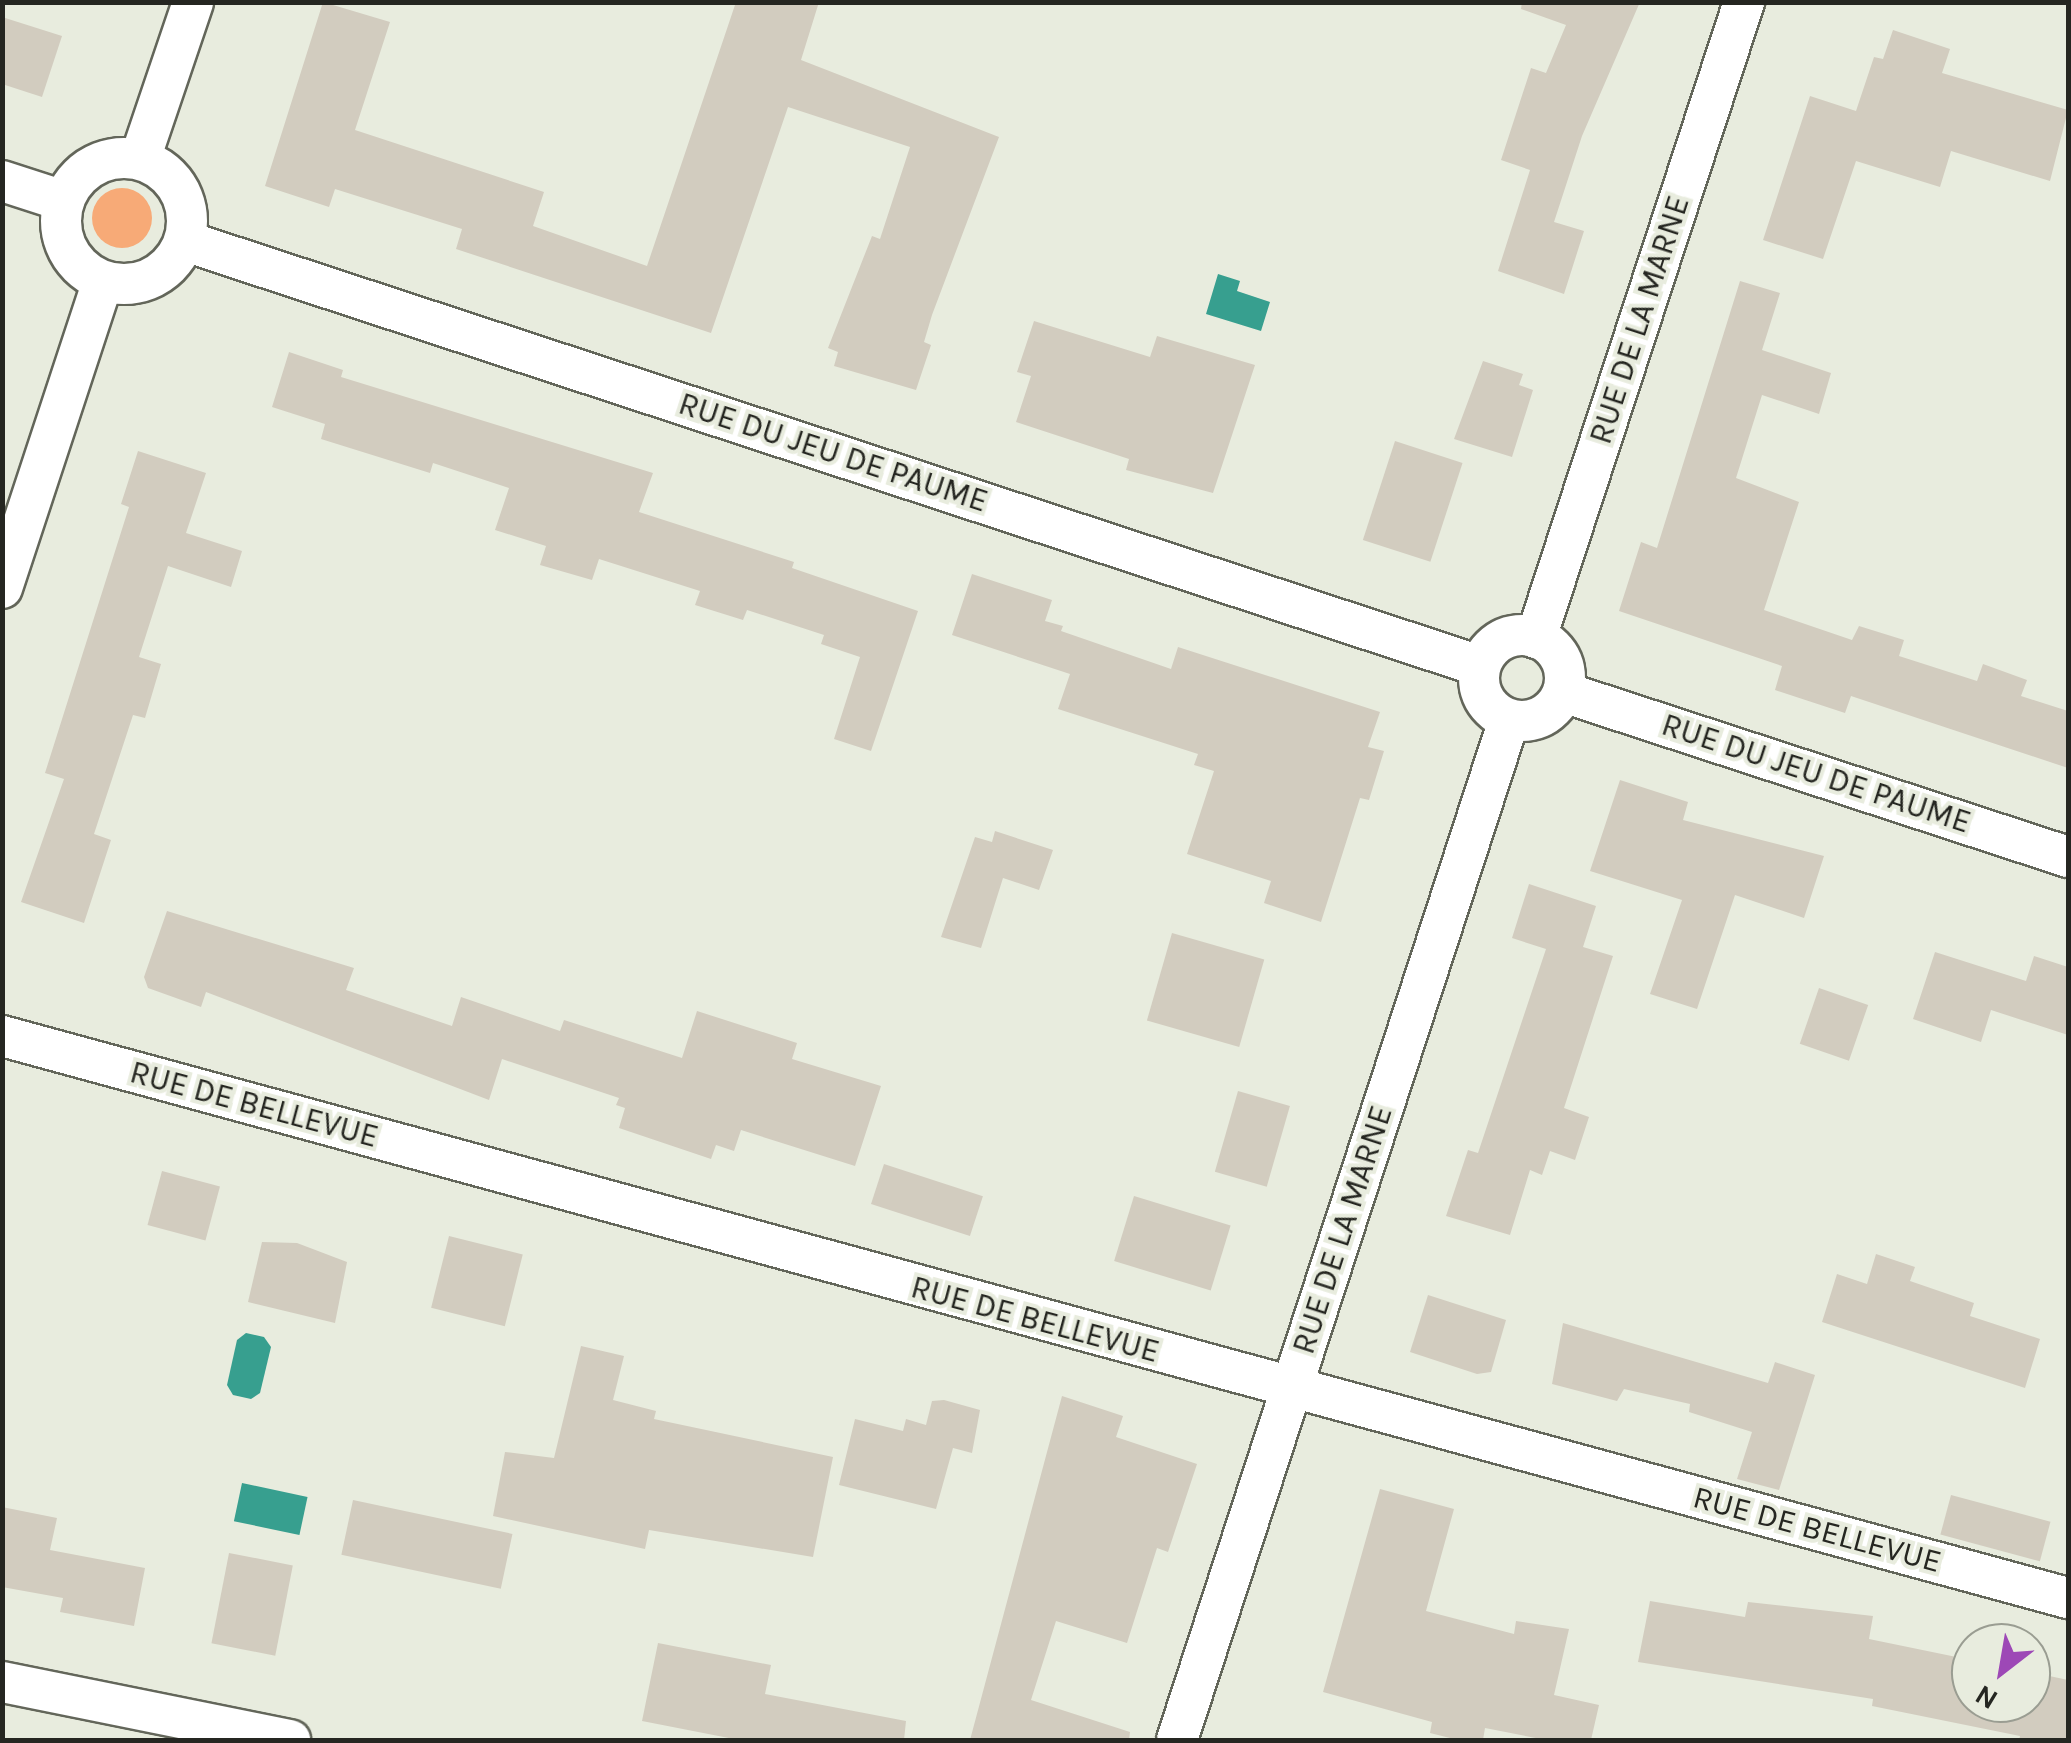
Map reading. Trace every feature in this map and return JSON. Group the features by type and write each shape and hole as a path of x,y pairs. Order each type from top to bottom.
{"street":[{"path":"140,159 193,2"},
{"name":"RUE DE LA MARNE","path":"1536,638 1744,2"},
{"path":"140,159 167,176 185,200 184,241 175,260 143,282 104,281 72,258 61,220 64,201 86,171 102,162 140,159"},
{"path":"2,182 64,201"},
{"name":"RUE DU JEU DE PAUME","path":"184,241 1480,666"},
{"path":"2,588 104,281"},
{"path":"1536,638 1558,654 1563,692 1536,720 1509,720 1481,692 1480,666 1496,643 1536,638"},
{"name":"RUE DU JEU DE PAUME","path":"1563,692 2068,857"},
{"name":"RUE DE LA MARNE","path":"1177,1740 1509,720"},
{"name":"RUE DE BELLEVUE","path":"2,1036 2068,1598"},
{"path":"2,1682 290,1740"}],"shaded area":[{"path":"122,188 143,197 152,218 143,239 122,248 101,239 92,218 101,197"}],"water":[{"path":"1218,274 1240,281 1237,291 1270,302 1261,331 1206,314"},
{"path":"246,1333 264,1337 271,1347 260,1393 251,1399 233,1395 227,1385 237,1340"},
{"path":"242,1483 308,1497 299,1535 234,1521"}],"building":[{"path":"323,2 390,22 355,130 544,192 533,226 647,266 736,2 819,2 801,60 999,137 932,315 924,342 931,345 916,390 834,366 838,352 828,348 872,236 880,239 910,147 788,107 711,333 456,249 462,229 335,189 329,207 265,186"},
{"path":"1522,2 1640,2 1582,136 1554,222 1584,231 1564,294 1498,271 1530,170 1501,160 1531,68 1546,73 1566,25 1521,9"},
{"path":"2,17 62,36 42,97 2,84"},
{"path":"1893,30 1950,49 1942,73 2068,110 2050,181 1951,151 1940,187 1856,161 1823,259 1763,240 1810,96 1856,111 1874,57 1883,59"},
{"path":"1740,281 1780,293 1762,350 1831,373 1819,414 1762,395 1736,478 1799,502 1764,610 1852,640 1859,626 1904,640 1899,656 1977,681 1983,664 2027,680 2021,696 2068,711 2068,768 1851,696 1845,713 1775,690 1782,666 1619,611 1641,542 1657,548"},
{"path":"1034,321 1150,357 1157,336 1255,365 1213,493 1126,470 1129,459 1016,422 1031,376 1017,372"},
{"path":"289,352 343,370 341,377 653,473 639,512 794,562 792,568 918,611 871,751 834,739 860,657 821,644 824,635 747,610 743,620 695,605 700,591 599,559 592,580 540,565 546,546 495,530 509,488 433,463 430,473 321,439 325,424 272,407"},
{"path":"1483,361 1523,374 1519,385 1533,390 1512,457 1454,439"},
{"path":"1395,441 1463,463 1430,562 1363,540"},
{"path":"138,451 206,473 186,533 242,551 231,587 168,566 139,657 161,664 145,718 133,715 94,834 111,840 84,923 21,902 64,779 45,773 129,507 121,504"},
{"path":"972,574 1052,600 1045,621 1063,626 1061,631 1171,669 1178,647 1380,712 1368,747 1384,751 1369,800 1360,798 1321,922 1264,903 1271,881 1187,854 1214,771 1194,765 1198,754 1058,709 1070,674 952,635"},
{"path":"1620,780 1688,802 1683,820 1824,856 1804,918 1735,895 1697,1009 1650,994 1682,900 1590,871"},
{"path":"995,831 1053,850 1039,890 1003,878 981,948 941,937 975,837 992,842"},
{"path":"1529,884 1596,906 1583,947 1613,956 1564,1108 1589,1117 1575,1160 1550,1151 1542,1175 1530,1170 1510,1235 1446,1216 1468,1150 1478,1153 1546,949 1512,938"},
{"path":"167,911 354,968 346,990 452,1026 461,997 560,1031 564,1020 682,1058 697,1011 797,1043 792,1059 881,1086 855,1166 741,1130 734,1151 716,1145 711,1159 619,1128 625,1108 616,1105 619,1098 502,1059 489,1100 206,992 201,1007 148,988 144,977"},
{"path":"1172,933 1264,959 1239,1047 1147,1020"},
{"path":"1935,952 2026,981 2034,956 2068,967 2068,1035 1991,1010 1981,1042 1913,1019"},
{"path":"1819,988 1868,1005 1849,1061 1800,1044"},
{"path":"1238,1091 1290,1106 1267,1187 1215,1172"},
{"path":"884,1164 983,1196 970,1236 871,1204"},
{"path":"162,1171 220,1187 205,1241 148,1225"},
{"path":"1134,1196 1231,1226 1211,1291 1114,1261"},
{"path":"449,1236 523,1254 505,1326 431,1308"},
{"path":"262,1242 297,1243 347,1262 335,1323 248,1302"},
{"path":"1876,1254 1915,1267 1910,1281 1974,1303 1970,1316 2040,1339 2025,1388 1822,1322 1837,1274 1867,1284"},
{"path":"1428,1295 1506,1320 1491,1372 1477,1374 1410,1352"},
{"path":"1563,1323 1768,1383 1775,1362 1815,1375 1779,1490 1737,1479 1752,1432 1689,1412 1690,1404 1624,1389 1617,1401 1552,1384"},
{"path":"581,1346 624,1356 613,1400 656,1411 654,1419 833,1457 813,1557 649,1530 645,1549 493,1516 505,1452 554,1458"},
{"path":"1062,1396 1123,1416 1116,1437 1197,1464 1168,1552 1157,1548 1127,1643 1056,1621 1031,1700 1130,1732 1129,1740 970,1740"},
{"path":"944,1400 980,1410 972,1453 953,1448 936,1509 839,1485 855,1419 903,1431 906,1419 926,1425 932,1401"},
{"path":"1380,1489 1454,1509 1426,1611 1514,1634 1516,1621 1569,1629 1554,1695 1599,1705 1591,1740 1546,1740 1485,1728 1483,1740 1458,1740 1430,1733 1432,1722 1323,1692"},
{"path":"1951,1495 2050,1522 2040,1561 1940,1535"},
{"path":"353,1500 512,1534 501,1589 341,1555"},
{"path":"2,1507 57,1518 50,1550 145,1568 134,1626 60,1612 63,1598 2,1587"},
{"path":"229,1553 293,1565 275,1656 211,1643"},
{"path":"1650,1601 1745,1617 1748,1602 1873,1616 1869,1639 1951,1656 1951,1722 1872,1706 1873,1699 1638,1662"},
{"path":"658,1643 771,1665 765,1694 906,1721 904,1740 739,1740 642,1721"},
{"path":"2051,1676 2068,1680 2068,1740 2019,1740 2020,1736 1956,1723 2051,1723"}]}
